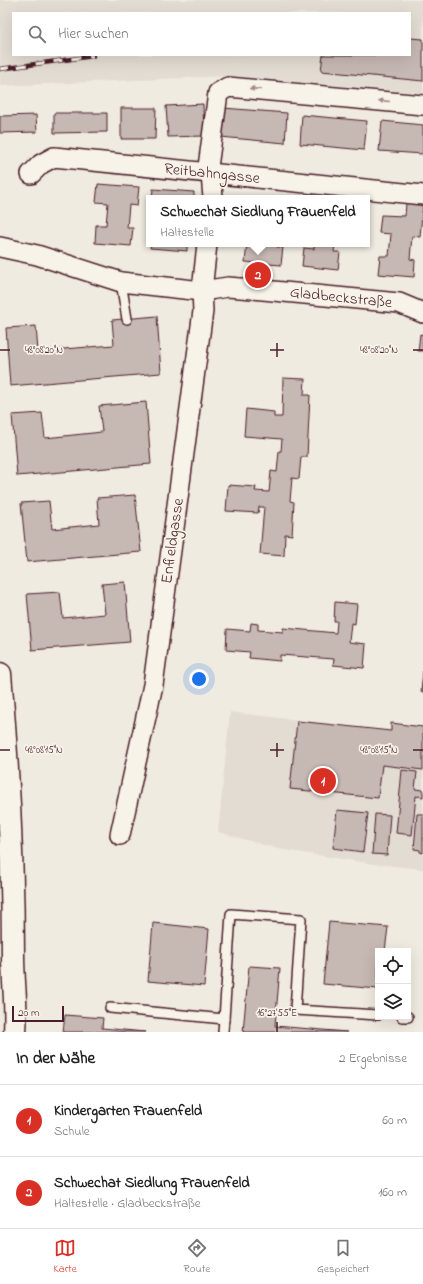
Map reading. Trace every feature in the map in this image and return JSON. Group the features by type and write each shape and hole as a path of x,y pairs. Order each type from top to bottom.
{"street":[{"path":"213,195 211,174 208,167 218,93 228,87 423,105"},
{"name":"Reitbahngasse","path":"31,174 41,164 54,157 211,174 423,194"},
{"name":"Gladbeckstraße","path":"0,247 37,255 121,282 202,291 228,287 399,303 423,313"},
{"name":"Enfieldgasse","path":"120,835 153,686 203,311 202,291 207,247"},
{"path":"0,674 5,735 13,914 13,960 16,1012 15,1032"}],"lane":[{"path":"121,282 127,319"},
{"path":"222,1032 231,914 301,919 295,1010 375,1015"},
{"path":"110,1008 224,1019"}],"shaded area":[{"path":"0,0 423,0 423,93 230,76 0,86"},
{"path":"230,712 390,731 391,723 423,727 423,869 374,864 278,849 218,832"}],"building":[{"path":"411,38 423,39 423,81 321,71 323,56 411,56"},
{"path":"203,104 204,136 168,137 166,106"},
{"path":"121,108 156,108 155,139 121,139"},
{"path":"223,108 287,113 285,143 220,137"},
{"path":"54,113 107,113 107,132 54,133"},
{"path":"36,115 37,132 0,133 0,116"},
{"path":"302,115 367,121 364,150 300,144"},
{"path":"382,121 423,125 423,154 379,151"},
{"path":"98,184 139,187 137,206 129,205 127,228 133,228 131,246 95,243 96,225 106,225 108,203 96,202"},
{"path":"153,189 194,192 194,195 152,195"},
{"path":"406,203 423,204 420,237 412,236 410,259 415,260 414,277 378,274 380,256 389,256 391,234 379,233 381,215 405,216"},
{"path":"187,247 187,251 150,248"},
{"path":"247,247 283,247 281,265 245,262"},
{"path":"314,247 335,247 334,252 340,252 338,270 302,266 304,248 314,249"},
{"path":"157,316 161,373 10,386 6,328 36,326 38,351 114,345 112,320"},
{"path":"420,334 423,335 423,351 418,351"},
{"path":"283,378 305,379 304,395 310,395 307,457 301,457 299,479 292,478 290,501 294,502 292,535 285,534 284,556 260,554 264,507 259,507 258,513 226,511 228,485 256,487 255,491 269,492 271,471 277,472 282,439 244,436 246,409 274,412 274,417 282,417"},
{"path":"146,402 151,464 17,476 12,415 42,413 45,438 102,432 99,406"},
{"path":"135,495 141,552 27,562 21,503 49,501 52,529 99,524 97,498"},
{"path":"125,582 130,642 32,650 27,594 60,592 63,618 105,614 102,584"},
{"path":"335,602 357,604 355,624 351,623 349,642 366,644 364,668 333,665 334,659 280,655 280,661 249,658 250,652 226,650 227,629 250,631 251,623 258,624 258,630 283,632 283,628 336,633 337,621 334,621"},
{"path":"423,671 423,692 421,692"},
{"path":"297,721 391,731 391,723 423,727 423,770 382,765 378,798 290,789"},
{"path":"402,770 417,772 415,789 423,790 423,797 416,796 412,835 396,833"},
{"path":"337,810 368,813 363,852 333,848"},
{"path":"375,814 390,815 387,855 372,854"},
{"path":"417,814 423,814 423,853 420,852 420,850 414,849"},
{"path":"329,922 388,927 385,948 375,948 375,989 323,984"},
{"path":"153,923 209,929 204,986 148,981"},
{"path":"249,966 280,968 275,1026 347,1032 243,1032"},
{"path":"65,1015 103,1018 102,1028 145,1032 63,1032"}],"railway":[{"path":"0,69 93,56"}],"place":[{"name":"Schwechat Siedlung Frauenfeld","path":"258,275"},
{"name":"Kindergarten Frauenfeld","path":"323,781"}]}
